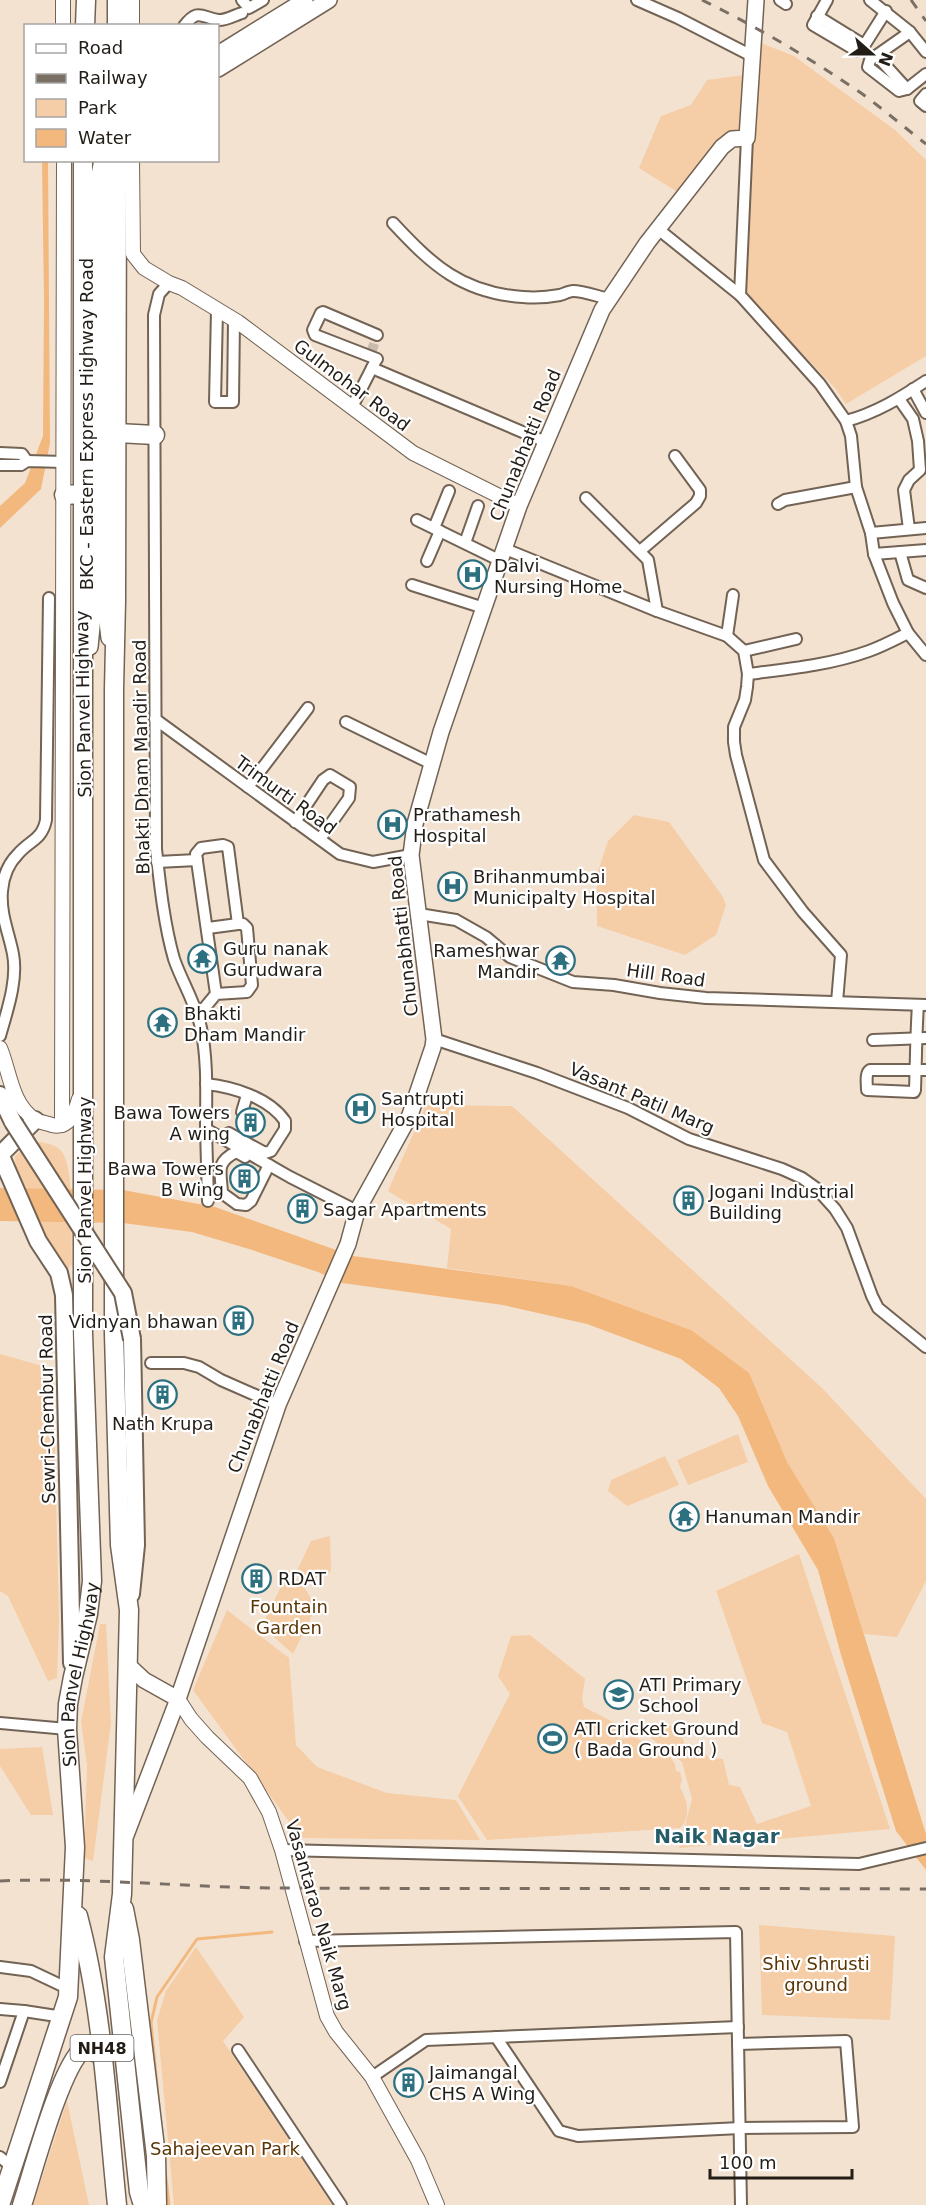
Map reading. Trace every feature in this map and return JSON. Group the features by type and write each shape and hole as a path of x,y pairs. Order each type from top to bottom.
{"highway":[{"path":"85,24 86,0"},
{"path":"117,0 117,24"},
{"name":"Sion Panvel Highway","path":"0,2205 6,2163 63,2017 69,1989 75,1847 67,1729 73,1677 88,1614 92,1581 83,1334 85,689 82,494 83,162"},
{"name":"Sion Panvel Highway","path":"116,162 114,1334 120,1545 129,1610 122,1894"},
{"path":"117,433 155,435"},
{"path":"63,495 82,494"},
{"name":"NH48","path":"73,1893 91,1964 103,2056 117,2205"},
{"path":"122,1894 130,1940 156,2156 157,2205"},
{"name":"NH48","path":"122,1894 114,1957 139,2192 143,2205"},
{"path":"22,2205 64,2077 75,2055 83,2049 89,2049 103,2056"}],"main road":[{"path":"219,53 305,0"},
{"path":"219,68 329,0"},
{"path":"747,138 756,0"},
{"name":"Chunabhatti Road","path":"122,1846 178,1699 278,1405 348,1244 357,1210 410,1115 433,1047 434,1039 411,855 415,824 441,732 519,506 598,320 610,299 658,229 722,147 732,139 747,138"},
{"name":"BKC - Eastern Express Highway Road","path":"102,162 94,200 100,469 105,605 114,688"},
{"name":"BKC - Eastern Express Highway Road","path":"85,689 94,606 100,469 106,200 116,162"},
{"path":"0,1095 13,1122 123,1293 132,1339 136,1545 129,1610"},
{"path":"0,1155 35,1120"},
{"name":"Sewri-Chembur Road","path":"0,1155 38,1241 59,1273 64,1295 73,1677"},
{"path":"59,1273 74,1305 83,1334"},
{"name":"Vasantarao Naik Marg","path":"129,1666 144,1680 178,1699"}],"street":[{"path":"63,0 63,24"},
{"path":"132,0 132,24"},
{"path":"242,0 249,8 262,0"},
{"path":"637,0 678,18 752,57"},
{"path":"827,0 813,22 814,27 841,37 857,51 864,45 886,11"},
{"path":"870,0 910,32 926,52"},
{"path":"186,24 194,15 202,14 220,20 242,13"},
{"path":"910,32 881,60 868,64 867,67 895,90 907,89 926,74"},
{"path":"881,60 907,89"},
{"path":"926,94 920,101 926,106"},
{"path":"740,295 747,138"},
{"path":"62,1125 63,495 58,462 64,162"},
{"name":"Gulmohar Road","path":"132,162 133,254 144,268 234,320 413,453 519,506"},
{"path":"393,223 423,255 445,273 468,285 523,297 561,295 573,291 610,299"},
{"path":"658,229 740,295 820,384 846,421 856,487 871,533 874,554 893,603 908,633 926,655"},
{"name":"Bhakti Dham Mandir Road","path":"169,283 159,294 154,308 155,719 158,862 173,955 201,1028 206,1084 208,1201"},
{"path":"217,310 215,402 233,402 234,320"},
{"path":"377,335 323,312 313,330 315,335 374,358 546,442"},
{"path":"217,333 234,335"},
{"path":"352,407 374,358"},
{"path":"846,421 862,417 899,399 926,381"},
{"path":"913,389 926,413"},
{"path":"899,399 913,419 923,470 909,480 904,490 909,529"},
{"path":"0,453 22,454 29,461"},
{"path":"640,551 696,503 700,496 700,490 675,456"},
{"path":"0,465 21,465 29,461 58,462"},
{"path":"778,504 785,500 856,487"},
{"path":"428,561 449,491"},
{"path":"586,498 648,561 657,611"},
{"path":"465,543 478,506"},
{"path":"417,520 465,543 728,636 744,651 748,674 745,700 734,727 736,755 764,860 803,912 841,955 837,1002"},
{"path":"871,533 926,528"},
{"path":"874,554 926,550"},
{"path":"900,552 908,580 926,588"},
{"path":"412,585 484,608"},
{"path":"728,636 733,595"},
{"path":"0,1036 11,994 14,956 3,915 2,892 6,871 17,854 42,834 46,820 49,598"},
{"path":"748,674 796,669 848,657 871,650 908,633"},
{"path":"744,651 796,639"},
{"path":"248,787 308,708"},
{"name":"Trimurti Road","path":"155,719 339,854 373,862 411,855"},
{"path":"346,722 432,764"},
{"path":"295,822 323,780 330,775 350,787 349,798 320,839"},
{"path":"197,1017 216,994 196,854 201,848 223,845 228,848 238,924"},
{"path":"158,862 197,860"},
{"name":"Hill Road","path":"419,914 449,919 466,925 486,937 510,957 573,982 614,985 706,998 922,1005"},
{"path":"208,928 238,924 243,924 247,928 252,985 247,992 216,994"},
{"path":"921,1070 869,1071 867,1090 912,1093 915,1090 921,1070 922,1005"},
{"path":"873,1040 921,1038"},
{"name":"Vasant Patil Marg","path":"434,1039 537,1073 628,1108 689,1138 782,1168 802,1178 816,1188 835,1209 847,1228 878,1308 926,1347"},
{"path":"0,1048 15,1096 35,1120 56,1126 72,1118 84,1083"},
{"path":"206,1084 232,1088 268,1104 284,1118 286,1124 279,1141 268,1153 206,1129"},
{"path":"242,1112 247,1095"},
{"path":"229,1133 267,1167"},
{"path":"267,1167 255,1195 246,1205 237,1204 222,1193 221,1162 236,1152 357,1210"},
{"path":"207,1177 221,1179"},
{"path":"151,1363 184,1363 199,1367 221,1380 278,1405"},
{"name":"Vasantarao Naik Marg","path":"178,1699 207,1737 250,1778 269,1812 282,1850 327,2016 336,2032 372,2077 418,2160 437,2205"},
{"path":"0,1723 67,1729"},
{"path":"282,1850 859,1864 926,1848"},
{"path":"305,1941 736,1932 741,2205"},
{"path":"0,1967 31,1971 69,1989"},
{"path":"0,2009 63,2017"},
{"path":"0,2082 24,2011"},
{"path":"372,2077 426,2040 738,2027"},
{"path":"496,2037 560,2131 578,2136 740,2128 853,2127 846,2041 738,2044"},
{"path":"238,2050 341,2205"}],"green space":[{"path":"761,43 794,56 895,130 926,160 926,356 846,404 835,388 746,294 753,138"},
{"path":"744,75 744,133 679,193 639,168 661,116 691,105 707,80"},
{"path":"634,815 669,822 723,897 726,905 716,935 685,955 597,926 597,874 608,841"},
{"path":"426,1105 512,1106 822,1388 926,1499 926,1581 897,1637 864,1634 834,1538 787,1462 691,1330 571,1286 447,1268 451,1229 388,1191"},
{"path":"41,1142 53,1145 62,1152 69,1173 72,1206 72,1264 68,1269 34,1215 16,1170 15,1156 31,1143"},
{"path":"0,1354 53,1369 59,1620 57,1678 48,1681 8,1596 0,1591"},
{"path":"738,1434 748,1462 688,1485 677,1460"},
{"path":"665,1456 679,1485 627,1506 608,1491 611,1480"},
{"path":"330,1536 331,1570 328,1575 304,1579 297,1571 311,1541"},
{"path":"799,1554 890,1829 679,1848 692,1799 682,1762 640,1729 660,1725 678,1727 687,1749 698,1748 710,1758 723,1759 729,1785 740,1787 757,1824 811,1806 787,1732 762,1723 716,1591"},
{"name":"Fountain Garden","path":"289,1570 306,1590 316,1607 293,1654 262,1626"},
{"path":"227,1610 289,1658 296,1745 317,1767 387,1793 456,1800 480,1840 301,1838 193,1690"},
{"path":"100,1624 106,1624 111,1723 93,1861 84,1858 87,1765 81,1722"},
{"name":"ATI cricket Ground ( Bada Ground )","path":"530,1635 585,1679 582,1699 584,1707 615,1723 620,1739 635,1737 649,1745 655,1744 663,1751 670,1753 676,1771 680,1772 682,1780 680,1787 687,1808 686,1818 680,1828 487,1840 458,1796 510,1694 498,1676 511,1636"},
{"path":"42,1747 53,1815 31,1815 0,1766 0,1749"},
{"name":"Shiv Shrusti ground","path":"759,1925 895,1936 890,2020 762,2015"},
{"name":"Sahajeevan Park","path":"196,1947 244,2017 223,2041 332,2205 174,2205 157,2020 166,1991"},
{"path":"67,2101 89,2205 33,2205"}],"water":[{"path":"42,162 48,162 50,443 41,489 0,528 0,506 25,483 43,436"},
{"path":"0,1188 123,1190 215,1207 353,1256 571,1286 691,1330 749,1373 787,1462 834,1538 926,1834 926,1870 896,1831 841,1655 818,1570 768,1486 738,1416 719,1388 681,1359 587,1324 503,1305 342,1283 318,1272 192,1232 123,1223 0,1221"}],"waterway":[{"path":"159,2106 151,2023 157,1997 197,1939 272,1932"},
{"path":"165,2169 169,2205"}],"tunnel":[{"path":"371,353 377,335"}],"railway":[{"path":"702,0 763,32 861,93 926,144"},
{"path":"911,0 926,21"},
{"path":"0,1881 68,1880 270,1888 926,1889"}],"place":[{"name":"Dalvi Nursing Home","path":"473,575"},
{"name":"Prathamesh Hospital","path":"392,824"},
{"name":"Brihanmumbai Municipalty Hospital","path":"452,886"},
{"name":"Guru nanak Gurudwara","path":"202,958"},
{"name":"Rameshwar Mandir","path":"560,960"},
{"name":"Bhakti Dham Mandir","path":"163,1023"},
{"name":"Santrupti Hospital","path":"360,1108"},
{"name":"Bawa Towers A wing","path":"251,1122"},
{"name":"Bawa Towers B Wing","path":"245,1178"},
{"name":"Jogani Industrial Building","path":"688,1201"},
{"name":"Sagar Apartments","path":"302,1209"},
{"name":"Vidnyan bhawan","path":"239,1321"},
{"name":"Nath Krupa","path":"163,1394"},
{"name":"Hanuman Mandir","path":"684,1516"},
{"name":"RDAT","path":"257,1578"},
{"name":"ATI Primary School","path":"618,1694"},
{"name":"ATI cricket Ground ( Bada Ground )","path":"553,1738"},
{"name":"Jaimangal CHS A Wing","path":"408,2082"}],"district":[{"name":"Naik Nagar","path":"717,1836"}]}
